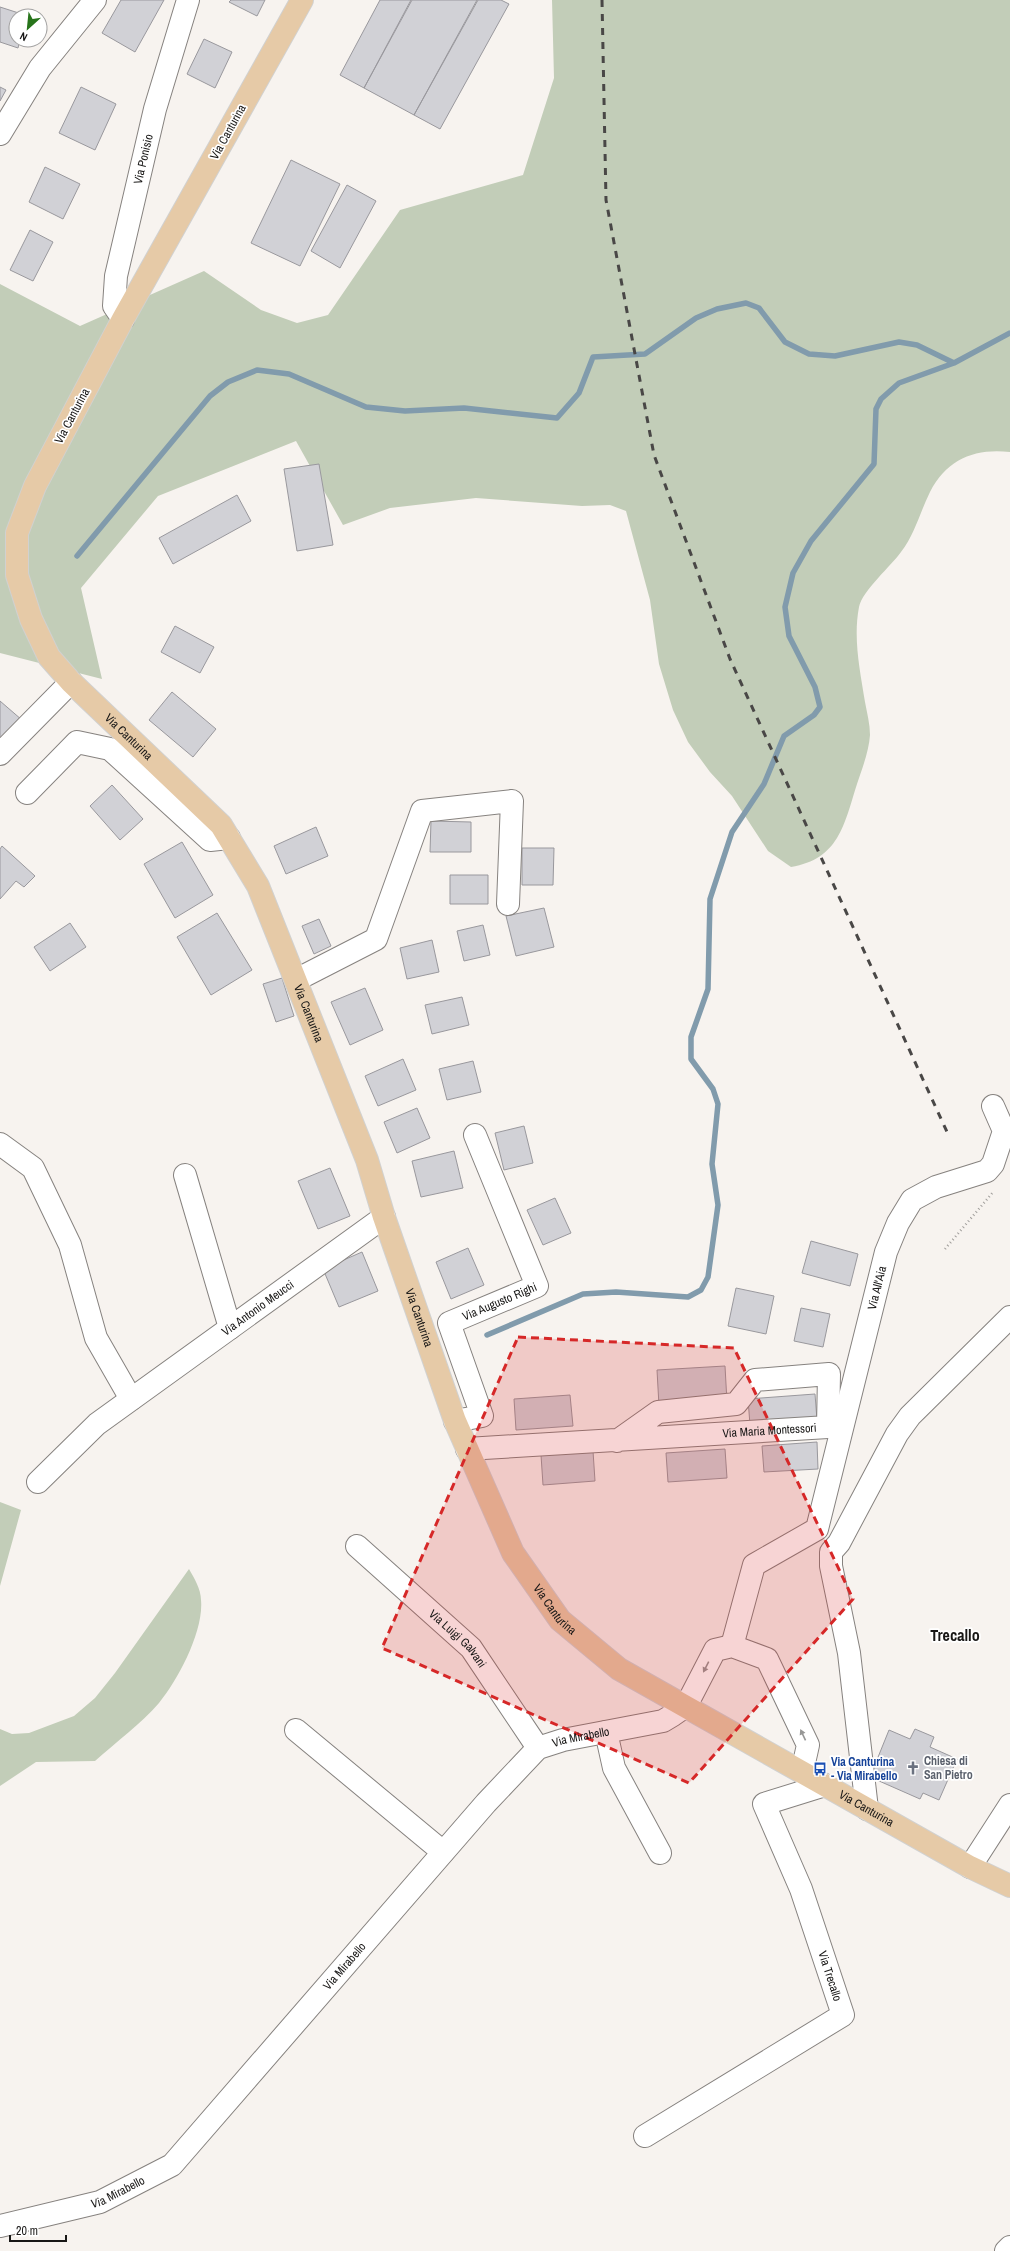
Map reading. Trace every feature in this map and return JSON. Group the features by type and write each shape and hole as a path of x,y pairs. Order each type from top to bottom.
{"main road":[{"name":"Via Canturina","path":"302,0 123,319 35,486 17,533 17,575 31,620 50,657 71,682 221,825 258,886 367,1160 384,1216 455,1421 513,1553 560,1620 619,1669 970,1867 1010,1886"}],"street":[{"path":"0,134 40,68 95,0"},
{"name":"Via Ponisio","path":"123,319 114,306 116,276 155,109 188,0"},
{"path":"0,754 71,682"},
{"path":"27,793 77,742 110,749 210,840 229,838"},
{"path":"296,980 376,938 422,811 512,801 508,904"},
{"name":"Via All'Aia","path":"732,1646 754,1565 817,1529 886,1252 898,1223 912,1200 936,1187 987,1171 993,1164 1004,1131 993,1106"},
{"name":"Via Augusto Righi","path":"455,1421 482,1416 449,1323 537,1286 475,1135"},
{"path":"0,1144 33,1168 70,1246 96,1338 131,1399"},
{"path":"185,1175 230,1328"},
{"name":"Via Antonio Meucci","path":"38,1482 96,1424 384,1216"},
{"path":"867,1809 850,1653 831,1566 831,1552 839,1544 897,1434 910,1416 1010,1317"},
{"name":"Via Maria Montessori","path":"467,1449 617,1441 828,1427 829,1374 755,1380 736,1404 658,1412 617,1441"},
{"name":"Via Luigi Galvani","path":"357,1546 471,1648 538,1748"},
{"path":"686,1706 715,1650 732,1646 767,1659 808,1746 802,1772"},
{"name":"Via Mirabello","path":"0,2226 100,2202 172,2165 443,1852 538,1748 563,1740 663,1721 686,1706"},
{"path":"296,1730 443,1852"},
{"path":"606,1732 614,1768 660,1853"},
{"name":"Via Trecallo","path":"645,2136 843,2015 801,1889 764,1804 825,1785"},
{"path":"970,1867 1010,1805"},
{"path":"1006,2251 1010,2247"}],"path":[{"path":"945,1249 995,1190"}],"highlighted area":[{"path":"518,1337 734,1348 853,1599 689,1783 382,1648"}],"green space":[{"path":"552,0 1010,0 1010,452 997,451 974,454 963,458 945,471 930,492 906,545 871,586 861,601 857,619 857,643 859,666 870,727 868,747 848,813 837,838 830,848 820,856 807,863 791,867 768,851 732,796 710,772 688,742 673,710 659,664 650,600 626,511 610,505 582,506 476,498 390,508 343,525 296,441 158,496 81,588 102,679 0,653 0,284 80,326 204,271 261,310 297,323 328,315 400,210 523,175 554,78"},
{"path":"0,1502 21,1510 0,1586"},
{"path":"189,1569 197,1584 201,1596 201,1612 198,1626 188,1654 174,1682 159,1703 136,1726 95,1761 36,1762 0,1786 0,1729 12,1734 29,1733 74,1716 95,1698 115,1673"}],"building":[{"path":"121,0 164,0 135,52 102,33"},
{"path":"231,0 265,0 257,16 229,2"},
{"path":"380,0 411,0 364,88 340,75"},
{"path":"412,0 477,0 414,115 364,88"},
{"path":"478,0 501,0 509,4 440,129 414,115"},
{"path":"0,7 8,10 8,45 0,42"},
{"path":"204,39 232,52 215,88 187,74"},
{"path":"0,87 6,90 0,101"},
{"path":"81,87 116,104 95,150 59,133"},
{"path":"291,160 340,184 300,266 251,243"},
{"path":"45,167 80,184 63,219 29,202"},
{"path":"347,185 376,201 340,268 311,251"},
{"path":"30,230 53,242 33,281 10,270"},
{"path":"319,464 333,545 297,551 284,469"},
{"path":"237,495 251,521 173,564 159,538"},
{"path":"175,626 214,647 200,673 161,652"},
{"path":"172,692 216,729 193,757 149,720"},
{"path":"0,701 22,720 0,745"},
{"path":"112,785 143,819 120,840 90,806"},
{"path":"431,821 471,822 471,852 430,852"},
{"path":"316,827 328,856 286,874 274,846"},
{"path":"182,842 213,895 175,918 144,864"},
{"path":"2,846 35,876 24,887 16,881 0,899 0,849"},
{"path":"522,848 554,848 553,885 522,885"},
{"path":"450,875 488,875 488,904 450,904"},
{"path":"544,908 554,947 516,956 506,916"},
{"path":"217,913 252,970 211,995 177,937"},
{"path":"319,919 331,946 314,954 302,926"},
{"path":"70,923 86,947 50,971 34,947"},
{"path":"483,925 490,955 464,961 457,931"},
{"path":"432,940 439,972 407,979 400,948"},
{"path":"282,978 294,1016 276,1022 263,984"},
{"path":"365,988 383,1030 350,1045 331,1002"},
{"path":"462,997 469,1025 432,1034 425,1005"},
{"path":"403,1059 416,1090 378,1106 365,1076"},
{"path":"473,1061 481,1092 447,1100 439,1069"},
{"path":"417,1108 430,1138 397,1153 384,1122"},
{"path":"524,1126 533,1163 504,1170 495,1133"},
{"path":"454,1151 463,1188 421,1197 412,1161"},
{"path":"330,1168 350,1216 318,1229 298,1181"},
{"path":"555,1198 571,1233 543,1245 527,1210"},
{"path":"811,1241 858,1254 850,1286 802,1273"},
{"path":"468,1248 484,1285 451,1299 436,1262"},
{"path":"362,1252 378,1291 339,1307 323,1269"},
{"path":"736,1288 774,1296 766,1334 728,1326"},
{"path":"801,1308 830,1314 823,1347 794,1341"},
{"path":"725,1366 727,1402 659,1406 657,1370"},
{"path":"815,1394 817,1420 750,1425 748,1399"},
{"path":"570,1395 573,1426 516,1430 514,1399"},
{"path":"817,1442 818,1469 764,1472 762,1446"},
{"path":"725,1449 727,1478 668,1482 666,1453"},
{"path":"593,1451 595,1481 543,1485 541,1455"},
{"name":"Chiesa di San Pietro","path":"915,1729 934,1737 930,1747 957,1759 939,1800 923,1793 920,1799 870,1777 889,1730 910,1739"}],"waterway":[{"path":"77,556 210,396 228,382 257,370 289,374 366,407 405,411 464,408 557,418 579,393 593,357 645,354 696,318 717,309 746,303 759,308 785,342 809,354 835,356 899,342 917,345 954,363"},
{"path":"487,1335 583,1294 616,1292 688,1297 701,1290 708,1277 718,1205 712,1164 718,1104 713,1089 691,1059 691,1037 708,989 710,899 732,832 764,784 784,736 814,715 820,707 815,687 789,636 785,607 793,573 811,541 874,464 876,409 881,399 899,383 954,363 1010,333"}],"railway":[{"path":"602,0 606,200 654,455 730,659 948,1134"}],"place":[{"name":"Chiesa di San Pietro","path":"913,1768"},
{"name":"Via Canturina - Via Mirabello","path":"820,1769"}],"district":[{"name":"Trecallo","path":"955,1635"}]}
